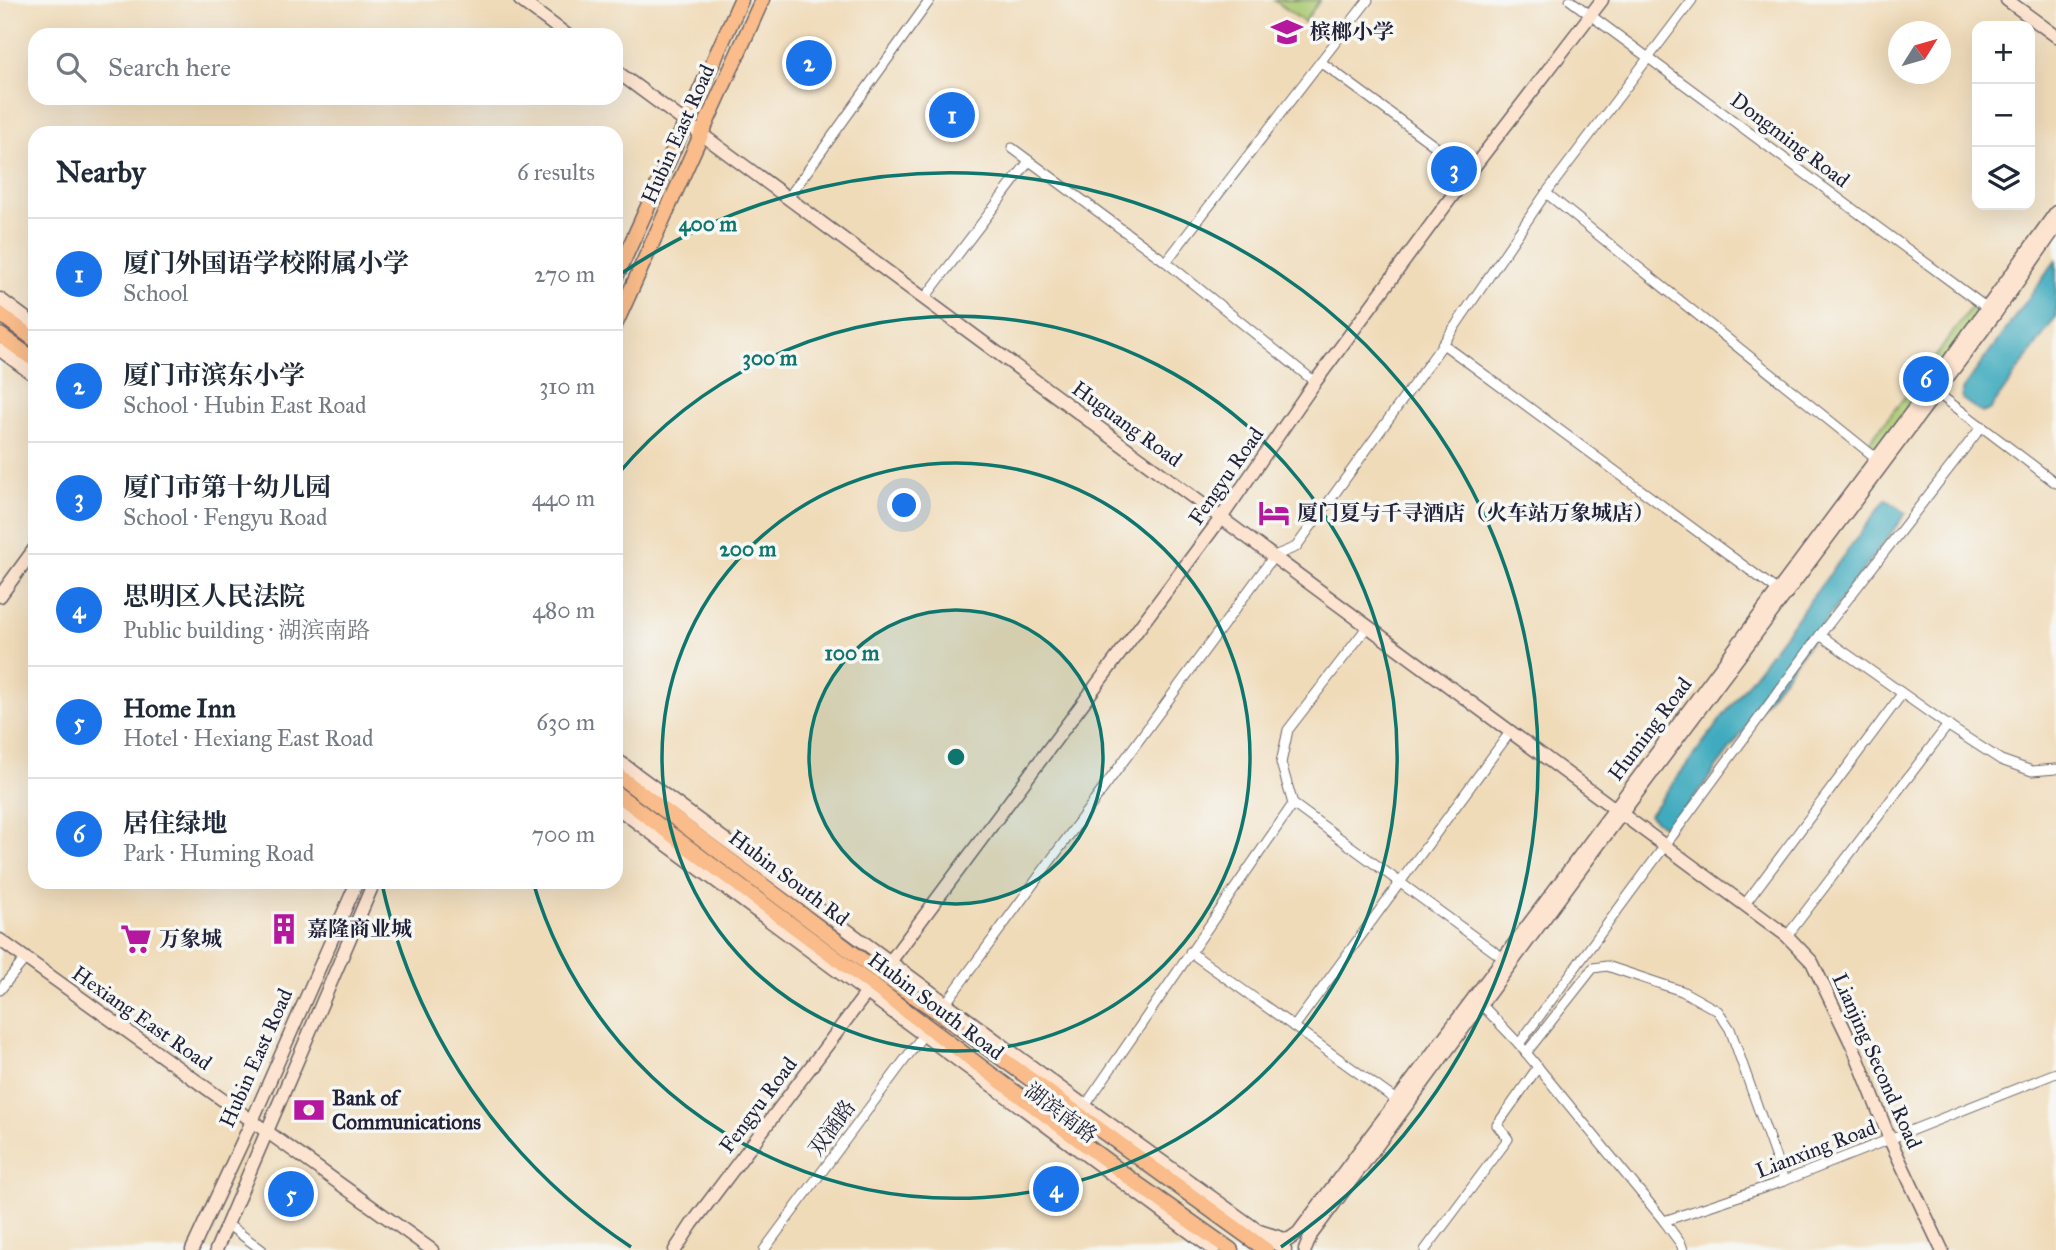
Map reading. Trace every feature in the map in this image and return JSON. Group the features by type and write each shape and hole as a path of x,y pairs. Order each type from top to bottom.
{"main road":[{"name":"Hubin East Road","path":"623,261 741,0"},
{"name":"Hubin East Road","path":"623,307 762,0"},
{"path":"0,314 28,335"},
{"path":"0,335 28,355"},
{"name":"Hubin South Rd","path":"623,779 878,978 942,1008"},
{"name":"Hubin South Road","path":"623,798 878,978 926,1030 1231,1250"},
{"name":"Hubin South Road","path":"942,1008 1266,1250"}],"street":[{"path":"520,0 558,28"},
{"path":"788,198 930,0"},
{"path":"1166,262 1368,0"},
{"name":"Dongming Road","path":"1570,0 1991,311"},
{"name":"Fengyu Road","path":"675,1250 691,1224 1221,518 1315,382 1470,172 1602,0"},
{"path":"1285,1250 1085,1106 942,1008 1274,556 1296,547 1443,344 1546,193 1692,0"},
{"path":"2007,0 2056,36"},
{"path":"1321,62 1470,172"},
{"name":"Huguang Road","path":"623,76 1618,811"},
{"path":"1012,148 1166,262 1315,382"},
{"path":"924,299 1030,162"},
{"path":"1546,193 1876,458"},
{"name":"Huming Road","path":"1991,311 2056,212"},
{"name":"Huming Road","path":"1259,1231 1289,1240 1298,1233 2056,227"},
{"path":"0,299 28,320"},
{"path":"1443,344 1778,591"},
{"path":"0,351 28,371"},
{"path":"1933,390 2056,483"},
{"name":"Huming Road","path":"1305,1250 1311,1235 1778,591 1876,458 1933,390"},
{"path":"1519,1044 1821,635 1982,426"},
{"path":"0,596 28,558"},
{"path":"1368,626 1288,730 1281,763 1293,804 1503,958"},
{"path":"1821,635 1902,694 2001,760 2032,771 2056,769"},
{"path":"1745,904 1902,694"},
{"path":"1787,936 1948,725"},
{"path":"1294,1027 1511,731"},
{"path":"623,765 878,978"},
{"path":"1085,1106 1293,804"},
{"name":"Lianjing Second Road","path":"1618,811 1787,936 1812,962 1854,1049 1890,1140 1942,1250"},
{"path":"623,812 878,978"},
{"name":"Hubin East Road","path":"192,1250 354,889"},
{"name":"Hubin East Road","path":"216,1250 371,889"},
{"name":"Hexiang East Road","path":"0,940 432,1250"},
{"path":"1189,952 1396,1101"},
{"path":"0,990 25,958"},
{"path":"1526,1053 1593,968 1607,966 1682,991 1718,1011 1730,1029 1784,1181"},
{"path":"1481,1004 1538,1067 1664,1221 1683,1250"},
{"name":"双涵路","path":"764,1250 926,1030"},
{"name":"湖滨南路","path":"926,1030 1214,1250"},
{"path":"1425,1250 1508,1139 1497,1125 1538,1067"},
{"name":"Lianxing Road","path":"1664,1221 1784,1181 2056,1073"},
{"path":"228,1224 262,1250"}],"green space":[{"path":"1274,0 1320,0 1304,22"},
{"path":"1973,304 1983,312 1877,454 1866,446 1929,366"}],"water":[{"path":"2056,260 2056,317 1990,410 1982,413 1962,399 1962,390"},
{"path":"1886,499 1906,513 1669,831 1649,815"}],"place":[{"name":"槟榔小学","path":"1287,32"},
{"name":"厦门市滨东小学","path":"809,63"},
{"name":"厦门外国语学校附属小学","path":"952,115"},
{"name":"厦门市第十幼儿园","path":"1454,169"},
{"name":"居住绿地","path":"1926,379"},
{"name":"厦门夏与千寻酒店（火车站万象城店）","path":"1274,513"},
{"name":"嘉隆商业城","path":"284,929"},
{"name":"万象城","path":"136,939"},
{"name":"Bank of Communications","path":"309,1110"},
{"name":"思明区人民法院","path":"1056,1189"},
{"name":"Home Inn","path":"291,1194"}]}
